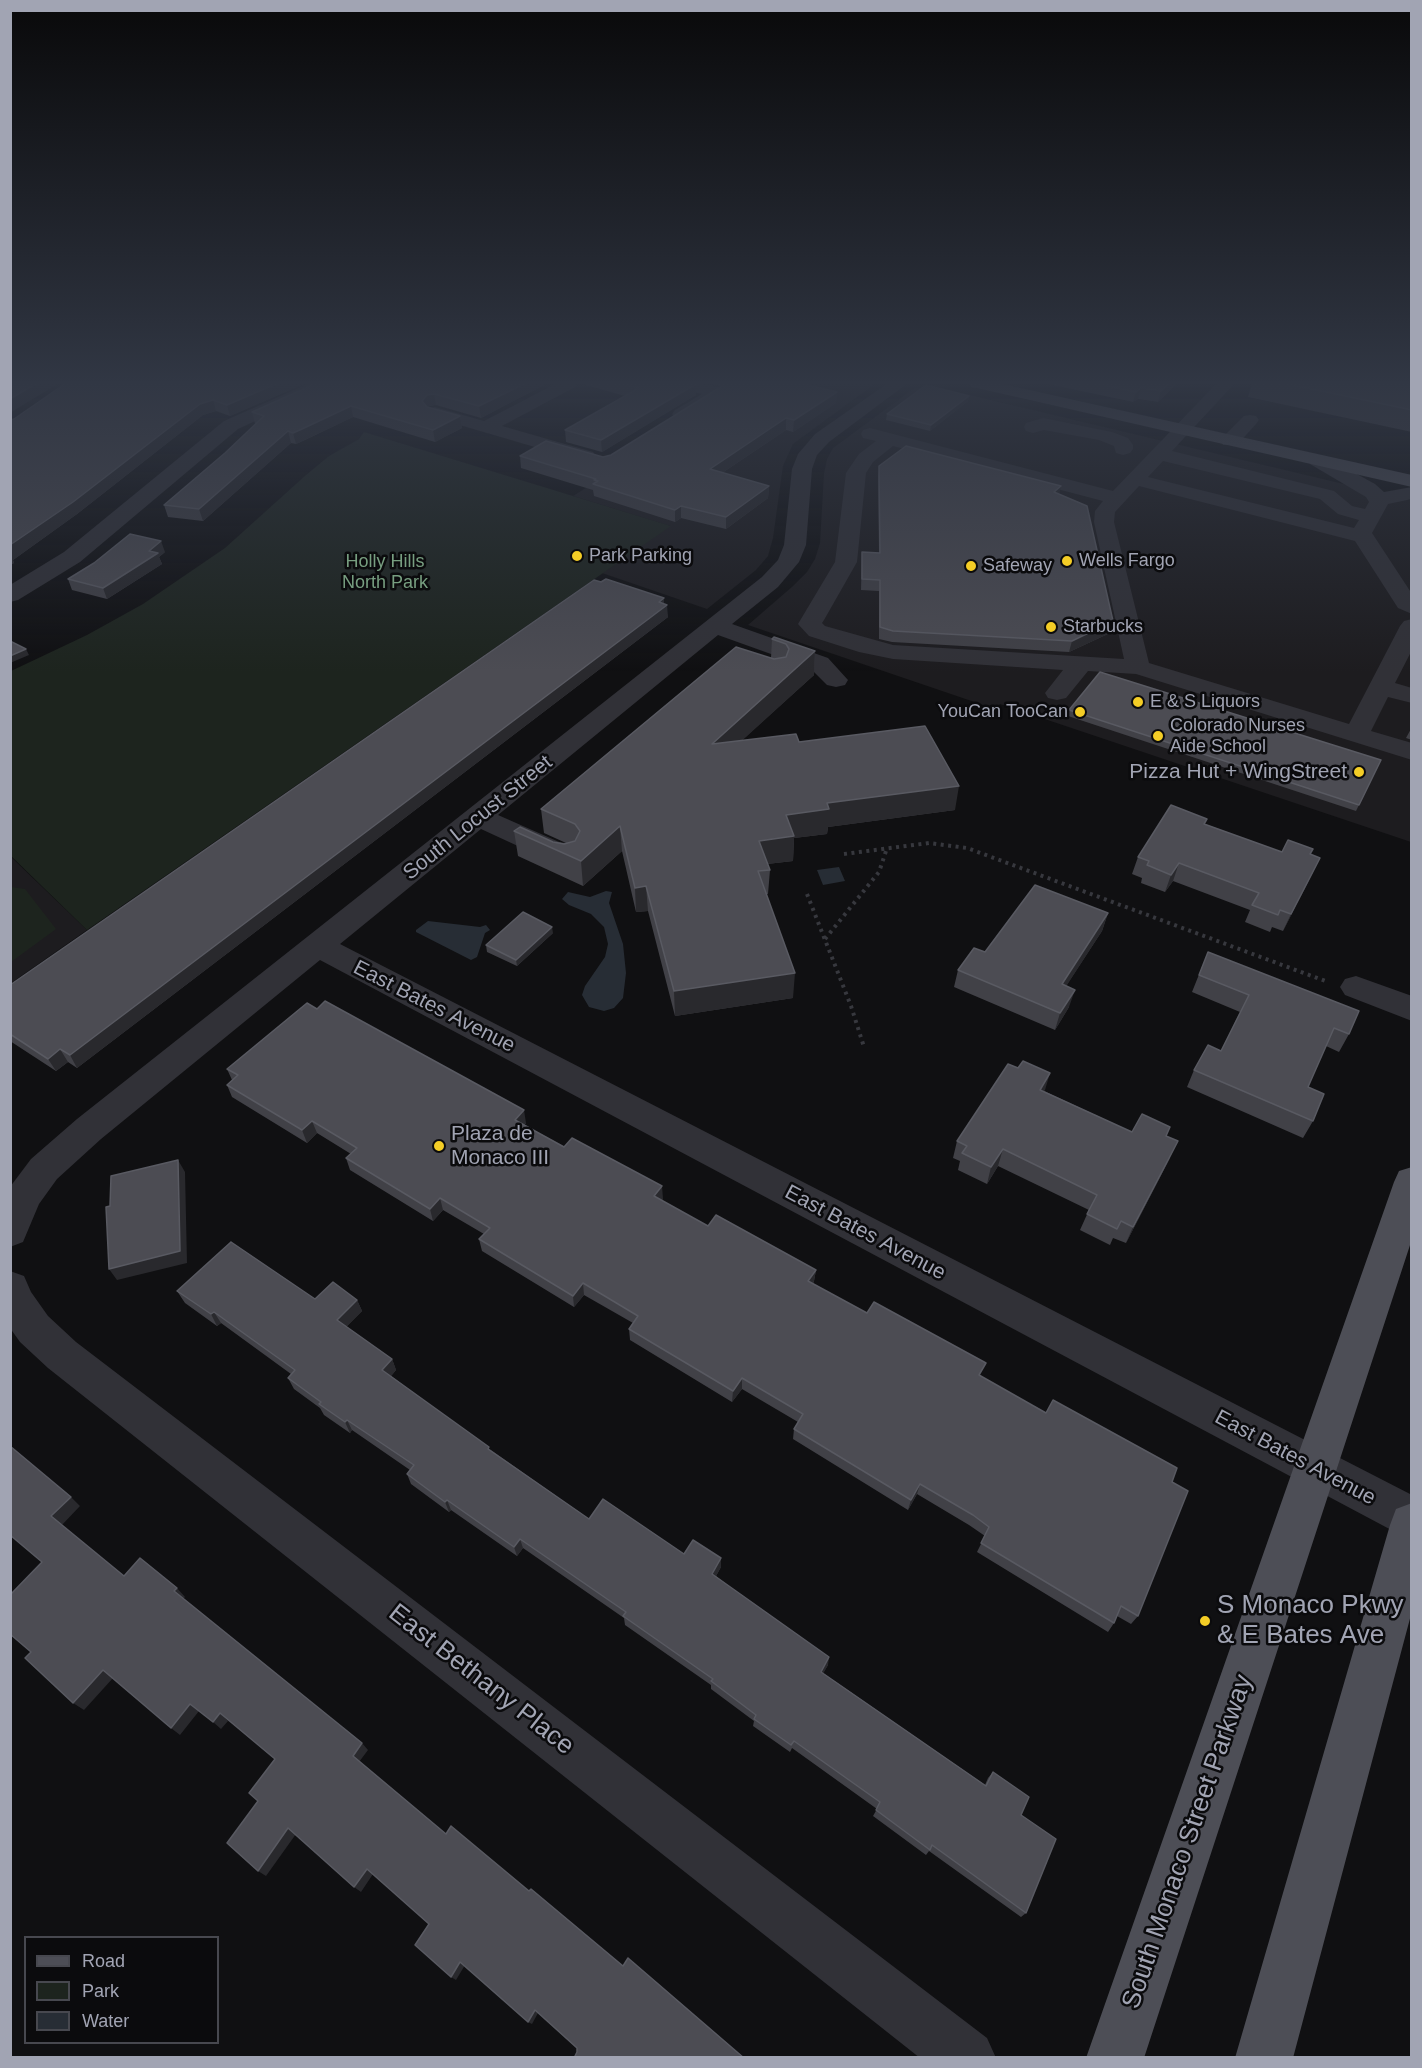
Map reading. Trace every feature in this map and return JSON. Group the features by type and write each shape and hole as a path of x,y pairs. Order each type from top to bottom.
{"main road":[{"name":"South Monaco Street Parkway","path":"1115,2058 1412,1182"},
{"path":"1264,2058 1412,1525"}],"street":[{"path":"10,595 72,557 165,480"},
{"name":"South Locust Street","path":"10,1231 14,1215 26,1193 44,1169 62,1152 473,822 706,641 770,582 791,558 795,545 802,480"},
{"path":"855,480 845,567 812,620 813,628 882,651 1138,667 1412,752"},
{"path":"1044,480 1115,498"},
{"path":"1133,480 1105,511 1104,522 1138,667"},
{"path":"1136,480 1318,525 1370,518 1389,496 1411,483"},
{"path":"1179,480 1196,487 1287,512 1287,517"},
{"path":"1265,480 1327,495 1345,510 1370,518"},
{"path":"1353,480 1375,494 1370,518 1406,603 1411,623 1356,735"},
{"path":"1318,525 1334,501"},
{"path":"706,641 770,663"},
{"path":"706,641 816,662 827,668 836,680"},
{"path":"1057,693 1081,664"},
{"path":"1380,687 1412,696"},
{"path":"473,822 555,859"},
{"name":"East Bates Avenue","path":"318,946 1412,1519"},
{"path":"1356,987 1412,1009"},
{"name":"East Bethany Place","path":"10,1288 15,1301 34,1329 62,1355 967,2058"}],"path":[{"path":"844,854 941,843 981,852 1303,974 1356,987"},
{"path":"825,939 879,872 887,848"},
{"path":"807,894 851,1006 864,1047"}],"shaded area":[{"path":"599,480 781,480 773,538 768,556 756,570 707,609 602,573 670,526 573,496"},
{"path":"824,480 1325,480 1411,500 1411,842 1000,704 995,709 748,625 807,572 815,559 820,543"},
{"path":"10,856 87,930 11,983 10,983"}],"green space":[{"name":"Holly Hills North Park","path":"301,480 519,480 671,526 87,930 11,856 11,671 87,635 143,604 225,548"},
{"path":"11,887 25,889 56,929 11,962"}],"water":[{"path":"839,867 845,881 823,885 817,870"},
{"path":"606,891 612,892 609,903 623,944 626,973 623,998 614,1008 604,1011 589,1007 582,995 585,986 605,957 608,944 604,927 591,914 569,905 562,899 568,892 590,897"},
{"path":"428,921 480,927 486,925 490,930 485,933 477,957 471,960 416,932"}],"building":[{"path":"10,480 102,480 73,502 10,545"},
{"path":"194,480 233,480 199,509 164,505"},
{"path":"594,480 746,480 769,486 726,517 681,506 675,510 593,484 598,481"},
{"path":"879,480 1036,480 1061,486 1054,492 1087,506 1113,621 1072,641 893,631 880,627 880,580 862,579 862,552 880,553"},
{"path":"130,534 161,541 149,551 158,553 103,588 68,579 94,563"},
{"path":"606,579 664,598 659,602 667,605 70,1055 60,1049 48,1059 10,1034 10,985 594,580 601,582"},
{"path":"774,637 815,651 712,744 796,734 799,742 925,726 959,786 827,803 829,809 786,815 794,836 759,841 770,870 758,871 795,973 674,991 646,886 635,888 620,826 581,861 514,831 520,827 553,842 564,844 575,841 580,831 575,824 541,809 736,647 774,659 786,657 789,649 786,644 772,639"},
{"path":"10,641 26,649 10,656"},
{"path":"1100,672 1381,760 1359,805 1069,710"},
{"path":"1171,805 1207,819 1204,824 1282,852 1288,840 1313,849 1310,854 1320,858 1291,914 1280,910 1278,915 1252,905 1259,893 1179,863 1171,875 1147,865 1149,861 1138,857"},
{"path":"1035,885 1108,913 1062,984 1075,990 1060,1013 958,970 974,948 985,952"},
{"path":"523,912 552,927 516,960 486,945"},
{"path":"1208,952 1359,1011 1349,1034 1334,1028 1308,1087 1324,1094 1313,1121 1194,1070 1208,1045 1221,1051 1249,995 1199,975"},
{"path":"325,1001 524,1110 515,1120 564,1147 572,1138 662,1186 654,1196 708,1226 716,1215 816,1270 808,1281 867,1313 874,1302 986,1363 979,1375 1046,1413 1053,1400 1177,1468 1172,1482 1188,1491 1138,1616 1121,1606 1114,1623 981,1543 989,1527 973,1515 920,1484 911,1500 794,1429 803,1414 742,1378 733,1391 629,1329 638,1316 583,1283 573,1296 479,1239 490,1228 440,1198 430,1209 346,1158 357,1148 312,1121 302,1130 227,1085 238,1075 227,1069 307,1003 317,1009"},
{"path":"1023,1061 1050,1073 1040,1090 1132,1132 1142,1114 1170,1127 1166,1136 1178,1141 1133,1227 1121,1221 1117,1229 1087,1214 1097,1195 1003,1149 991,1167 962,1153 967,1146 957,1141 1008,1064 1018,1068"},
{"path":"178,1160 180,1251 109,1269 106,1207 110,1206 111,1176"},
{"path":"231,1242 315,1299 333,1282 357,1300 337,1320 392,1359 382,1370 489,1447 488,1449 589,1519 603,1499 684,1554 693,1540 721,1558 712,1574 829,1657 821,1672 986,1786 993,1772 1029,1797 1021,1815 1056,1839 1026,1913 932,1845 930,1850 876,1810 880,1802 794,1741 791,1745 754,1719 756,1715 711,1681 713,1679 623,1616 626,1612 520,1539 514,1547 447,1500 445,1502 407,1474 414,1465 347,1420 345,1422 288,1378 295,1370 214,1312 211,1314 177,1291"},
{"path":"10,1446 71,1497 51,1516 124,1576 140,1558 177,1588 174,1591 362,1743 353,1756 446,1834 451,1826 623,1966 628,1958 744,2058 574,2058 577,2048 535,2010 528,2022 460,1962 451,1977 415,1945 429,1924 367,1869 354,1887 288,1828 258,1871 227,1843 258,1801 249,1793 275,1759 220,1713 213,1722 190,1704 171,1728 103,1670 73,1703 25,1658 31,1652 10,1634 10,1595 42,1562 10,1535"}],"place":[{"name":"Park Parking","path":"577,556"},
{"name":"Wells Fargo","path":"1067,561"},
{"name":"Safeway","path":"971,566"},
{"name":"Starbucks","path":"1051,627"},
{"name":"E & S Liquors","path":"1138,702"},
{"name":"YouCan TooCan","path":"1080,712"},
{"name":"Colorado Nurses Aide School","path":"1158,736"},
{"name":"Pizza Hut + WingStreet","path":"1359,772"},
{"name":"Plaza de Monaco III","path":"439,1146"},
{"name":"S Monaco Pkwy & E Bates Ave","path":"1205,1621"}]}
